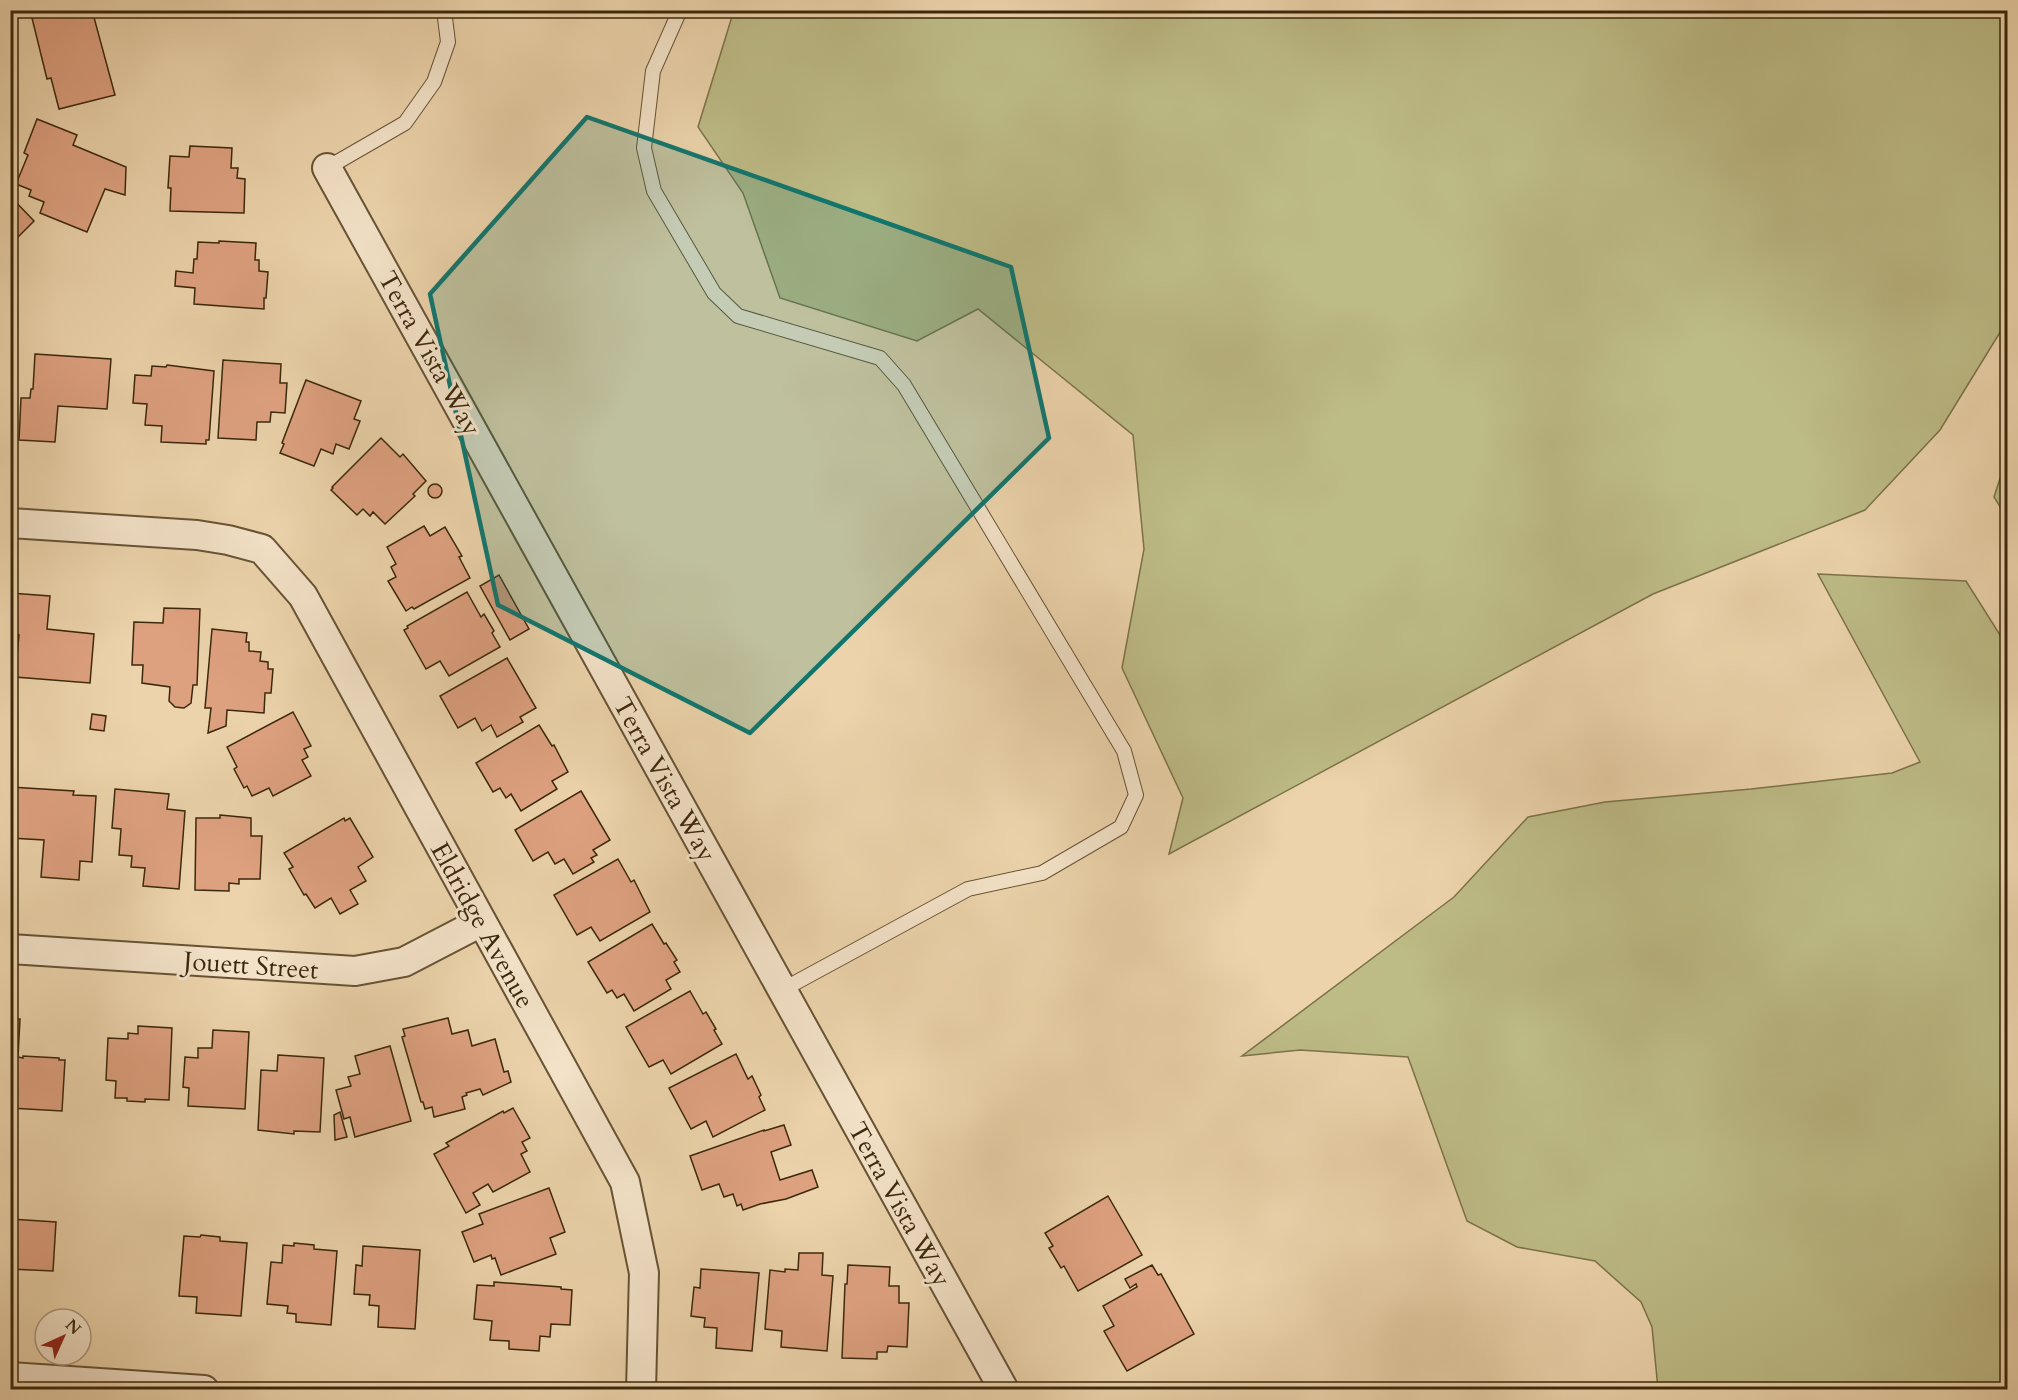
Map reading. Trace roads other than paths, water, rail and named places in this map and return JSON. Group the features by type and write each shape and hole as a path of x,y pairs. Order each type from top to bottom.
{"street":[{"name":"Terra Vista Way","path":"327,168 1004,1389"},
{"name":"Eldridge Avenue","path":"10,522 197,535 228,540 262,549 303,596 625,1182 644,1273 641,1389"},
{"name":"Jouett Street","path":"10,949 355,971 404,962 481,922"},
{"path":"10,1377 204,1389"}],"lane":[{"path":"680,10 653,71 644,148 654,191 714,293 738,316 880,358 904,385 1124,751 1136,795 1121,827 1042,873 968,889 782,990"},
{"path":"327,168 405,123 434,82 448,42 447,12"}]}
